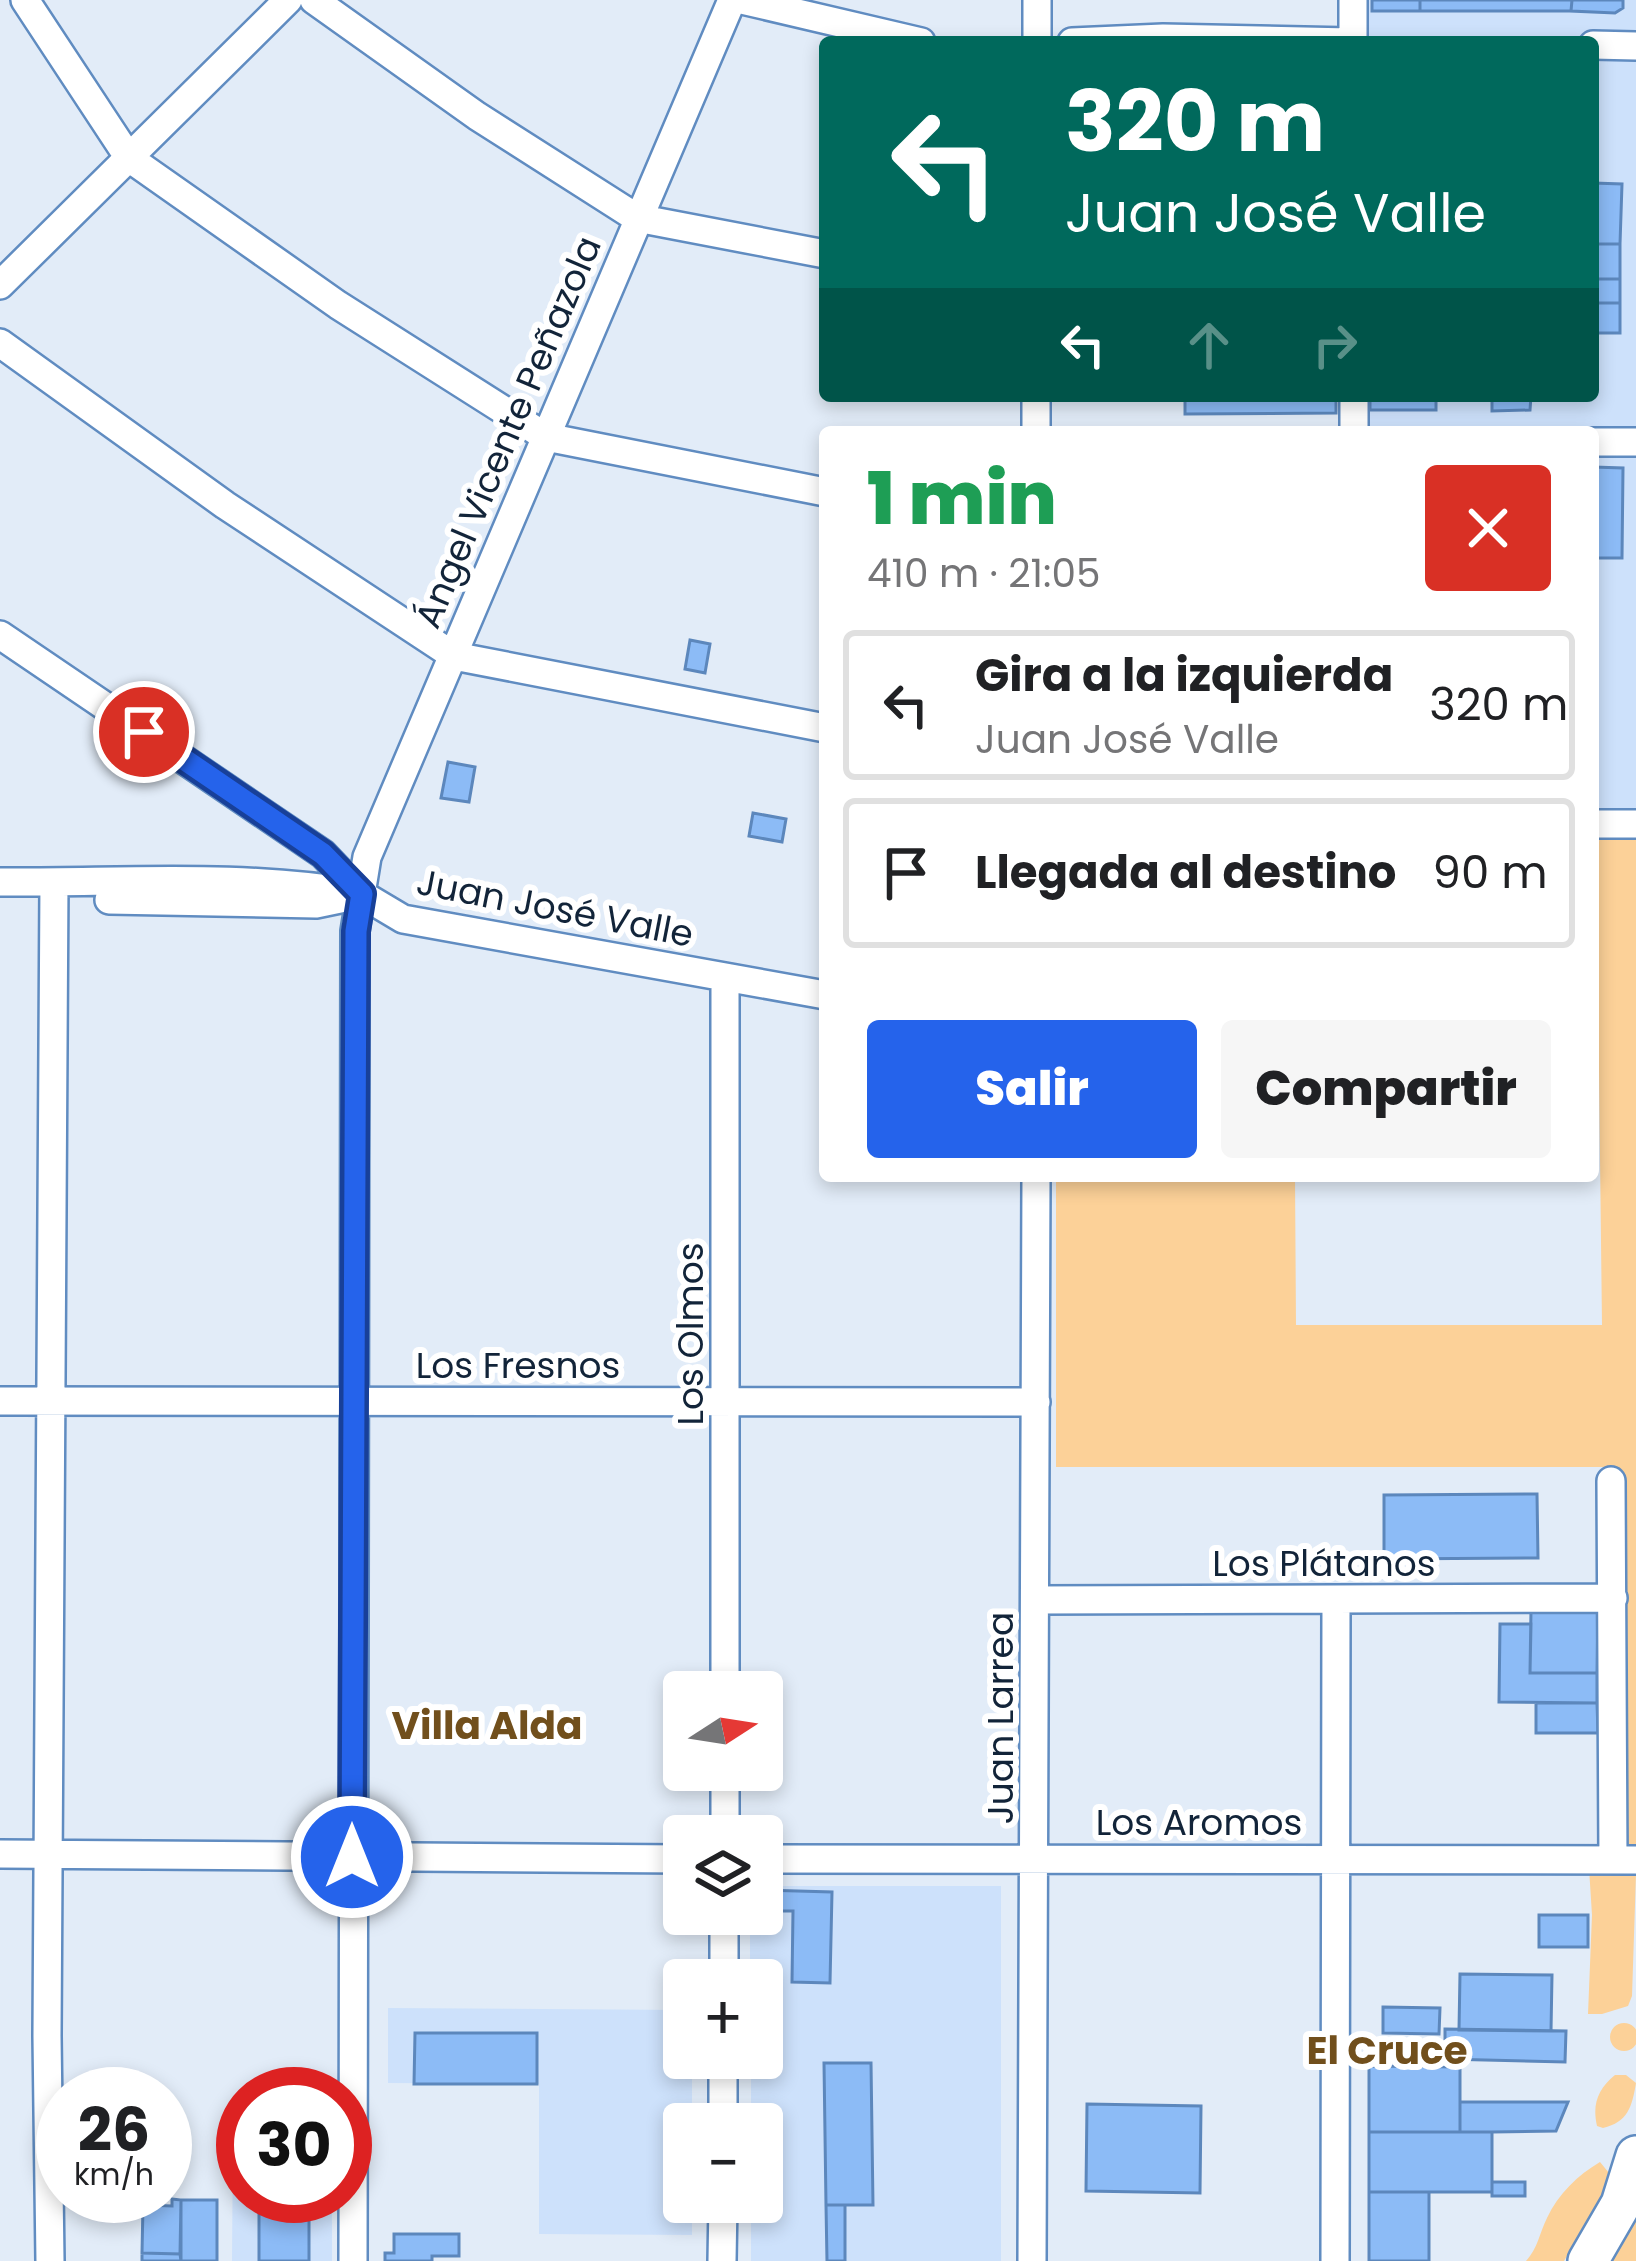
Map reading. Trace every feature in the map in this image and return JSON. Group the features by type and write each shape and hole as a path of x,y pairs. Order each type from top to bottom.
{"highway":[{"path":"1588,2261 1621,2204 1636,2156"}],"street":[{"path":"25,0 129,158 338,305 546,437 819,491"},
{"path":"0,286 288,0"},
{"path":"314,0 477,116 637,218 819,253"},
{"name":"Ángel Vicente Peñazola","path":"353,2261 356,931 367,857 731,0"},
{"path":"742,0 895,36"},
{"path":"1037,0 1037,36"},
{"path":"1352,36 1353,0"},
{"path":"1599,45 1636,46"},
{"path":"0,343 225,505 454,656 819,727"},
{"path":"1599,442 1636,442"},
{"name":"Juan José Valle","path":"0,635 323,854 362,894 403,919 819,994"},
{"path":"1599,824 1636,824"},
{"path":"0,881 54,891 316,904 362,894"},
{"path":"0,900 54,891"},
{"path":"50,2261 54,891"},
{"name":"Los Olmos","path":"725,977 725,1671"},
{"name":"Juan Larrea","path":"1032,2261 1036,1182"},
{"name":"Los Fresnos","path":"0,1401 1036,1402"},
{"path":"1611,1481 1613,1598 1624,1713 1624,1860"},
{"name":"Los Plátanos","path":"1036,1600 1613,1598"},
{"path":"1335,2261 1336,1599"},
{"path":"0,1854 663,1859"},
{"name":"Los Aromos","path":"783,1859 1624,1860"},
{"path":"722,2223 722,2261"}],"shaded area":[{"path":"1353,0 1636,0 1636,824 1599,824 1599,426 1354,426 1354,402 1599,402 1599,36 1353,36"},
{"path":"1600,824 1636,824 1636,1860 1613,1860 1611,1482 1603,1467 1056,1467 1056,1182 1295,1182 1296,1325 1602,1325"},
{"path":"1589,1868 1636,1874 1632,1996 1628,2006 1602,2014 1588,2014"},
{"path":"783,1886 1001,1886 1001,2261 751,2261 751,2223 783,2223 783,2103 751,2103 751,2079 783,2079 783,1959 750,1959 750,1935 783,1935"},
{"path":"388,2008 663,2010 663,2079 692,2079 692,2103 663,2103 663,2223 692,2223 692,2235 539,2234 539,2084 388,2083"},
{"path":"1624,2023 1636,2032 1634,2047 1624,2051 1614,2047 1610,2037 1614,2027"},
{"path":"1615,2075 1626,2075 1636,2083 1634,2092 1623,2117 1603,2128 1597,2126 1596,2104"},
{"path":"1600,2162 1609,2173 1600,2200 1564,2261 1526,2261 1557,2201"},
{"path":"1636,2196 1636,2261 1604,2261"},
{"path":"232,2223 332,2223 332,2261 232,2261"}],"building":[{"path":"1372,0 1420,0 1420,11 1372,11"},
{"path":"1420,0 1572,0 1571,11 1420,11"},
{"path":"1572,0 1623,0 1623,8 1615,13 1571,11"},
{"path":"1599,183 1622,184 1620,244 1599,244"},
{"path":"1599,244 1620,244 1620,279 1599,279"},
{"path":"1599,279 1620,279 1620,303 1599,303"},
{"path":"1599,303 1620,303 1620,333 1599,333"},
{"path":"1185,402 1336,402 1336,413 1185,414"},
{"path":"1370,402 1436,402 1436,410 1370,410"},
{"path":"1492,402 1531,402 1530,410 1492,411"},
{"path":"1599,467 1623,468 1622,558 1599,558"},
{"path":"690,640 710,644 705,673 685,669"},
{"path":"448,762 475,767 469,802 441,798"},
{"path":"753,813 786,819 782,842 749,836"},
{"path":"1537,1494 1538,1558 1384,1559 1384,1495"},
{"path":"1531,1610 1598,1610 1597,1673 1530,1673"},
{"path":"1500,1624 1531,1624 1530,1673 1597,1673 1597,1703 1499,1702"},
{"path":"1536,1703 1597,1703 1598,1733 1536,1733"},
{"path":"783,1891 832,1892 830,1983 792,1982 793,1911 783,1911"},
{"path":"1539,1915 1588,1915 1588,1947 1539,1947"},
{"path":"1460,1974 1552,1975 1551,2031 1459,2030"},
{"path":"1383,2007 1440,2008 1439,2034 1383,2033"},
{"path":"1445,2029 1566,2031 1565,2062 1445,2059"},
{"path":"415,2033 537,2033 537,2084 414,2084"},
{"path":"824,2063 871,2063 873,2205 826,2205"},
{"path":"1369,2066 1460,2067 1460,2132 1369,2132"},
{"path":"1460,2102 1568,2102 1556,2131 1460,2132"},
{"path":"1087,2104 1201,2106 1200,2193 1086,2191"},
{"path":"1369,2132 1492,2132 1492,2192 1369,2192"},
{"path":"1492,2182 1525,2182 1525,2196 1492,2196"},
{"path":"1369,2192 1429,2192 1429,2261 1369,2261"},
{"path":"192,2200 216,2200 217,2261 181,2261 181,2223 192,2223"},
{"path":"826,2205 845,2205 845,2261 827,2261"},
{"path":"143,2223 181,2223 180,2254 142,2253"},
{"path":"259,2223 309,2223 309,2261 259,2261"},
{"path":"394,2234 459,2234 459,2256 385,2261 385,2253 394,2253"},
{"path":"142,2253 180,2254 181,2261 142,2261"}],"district":[{"name":"Villa Alda","path":"487,1725"},
{"name":"El Cruce","path":"1387,2050"}],"route":[{"path":"144,732 323,854 362,894 356,931 352,1857"}]}
